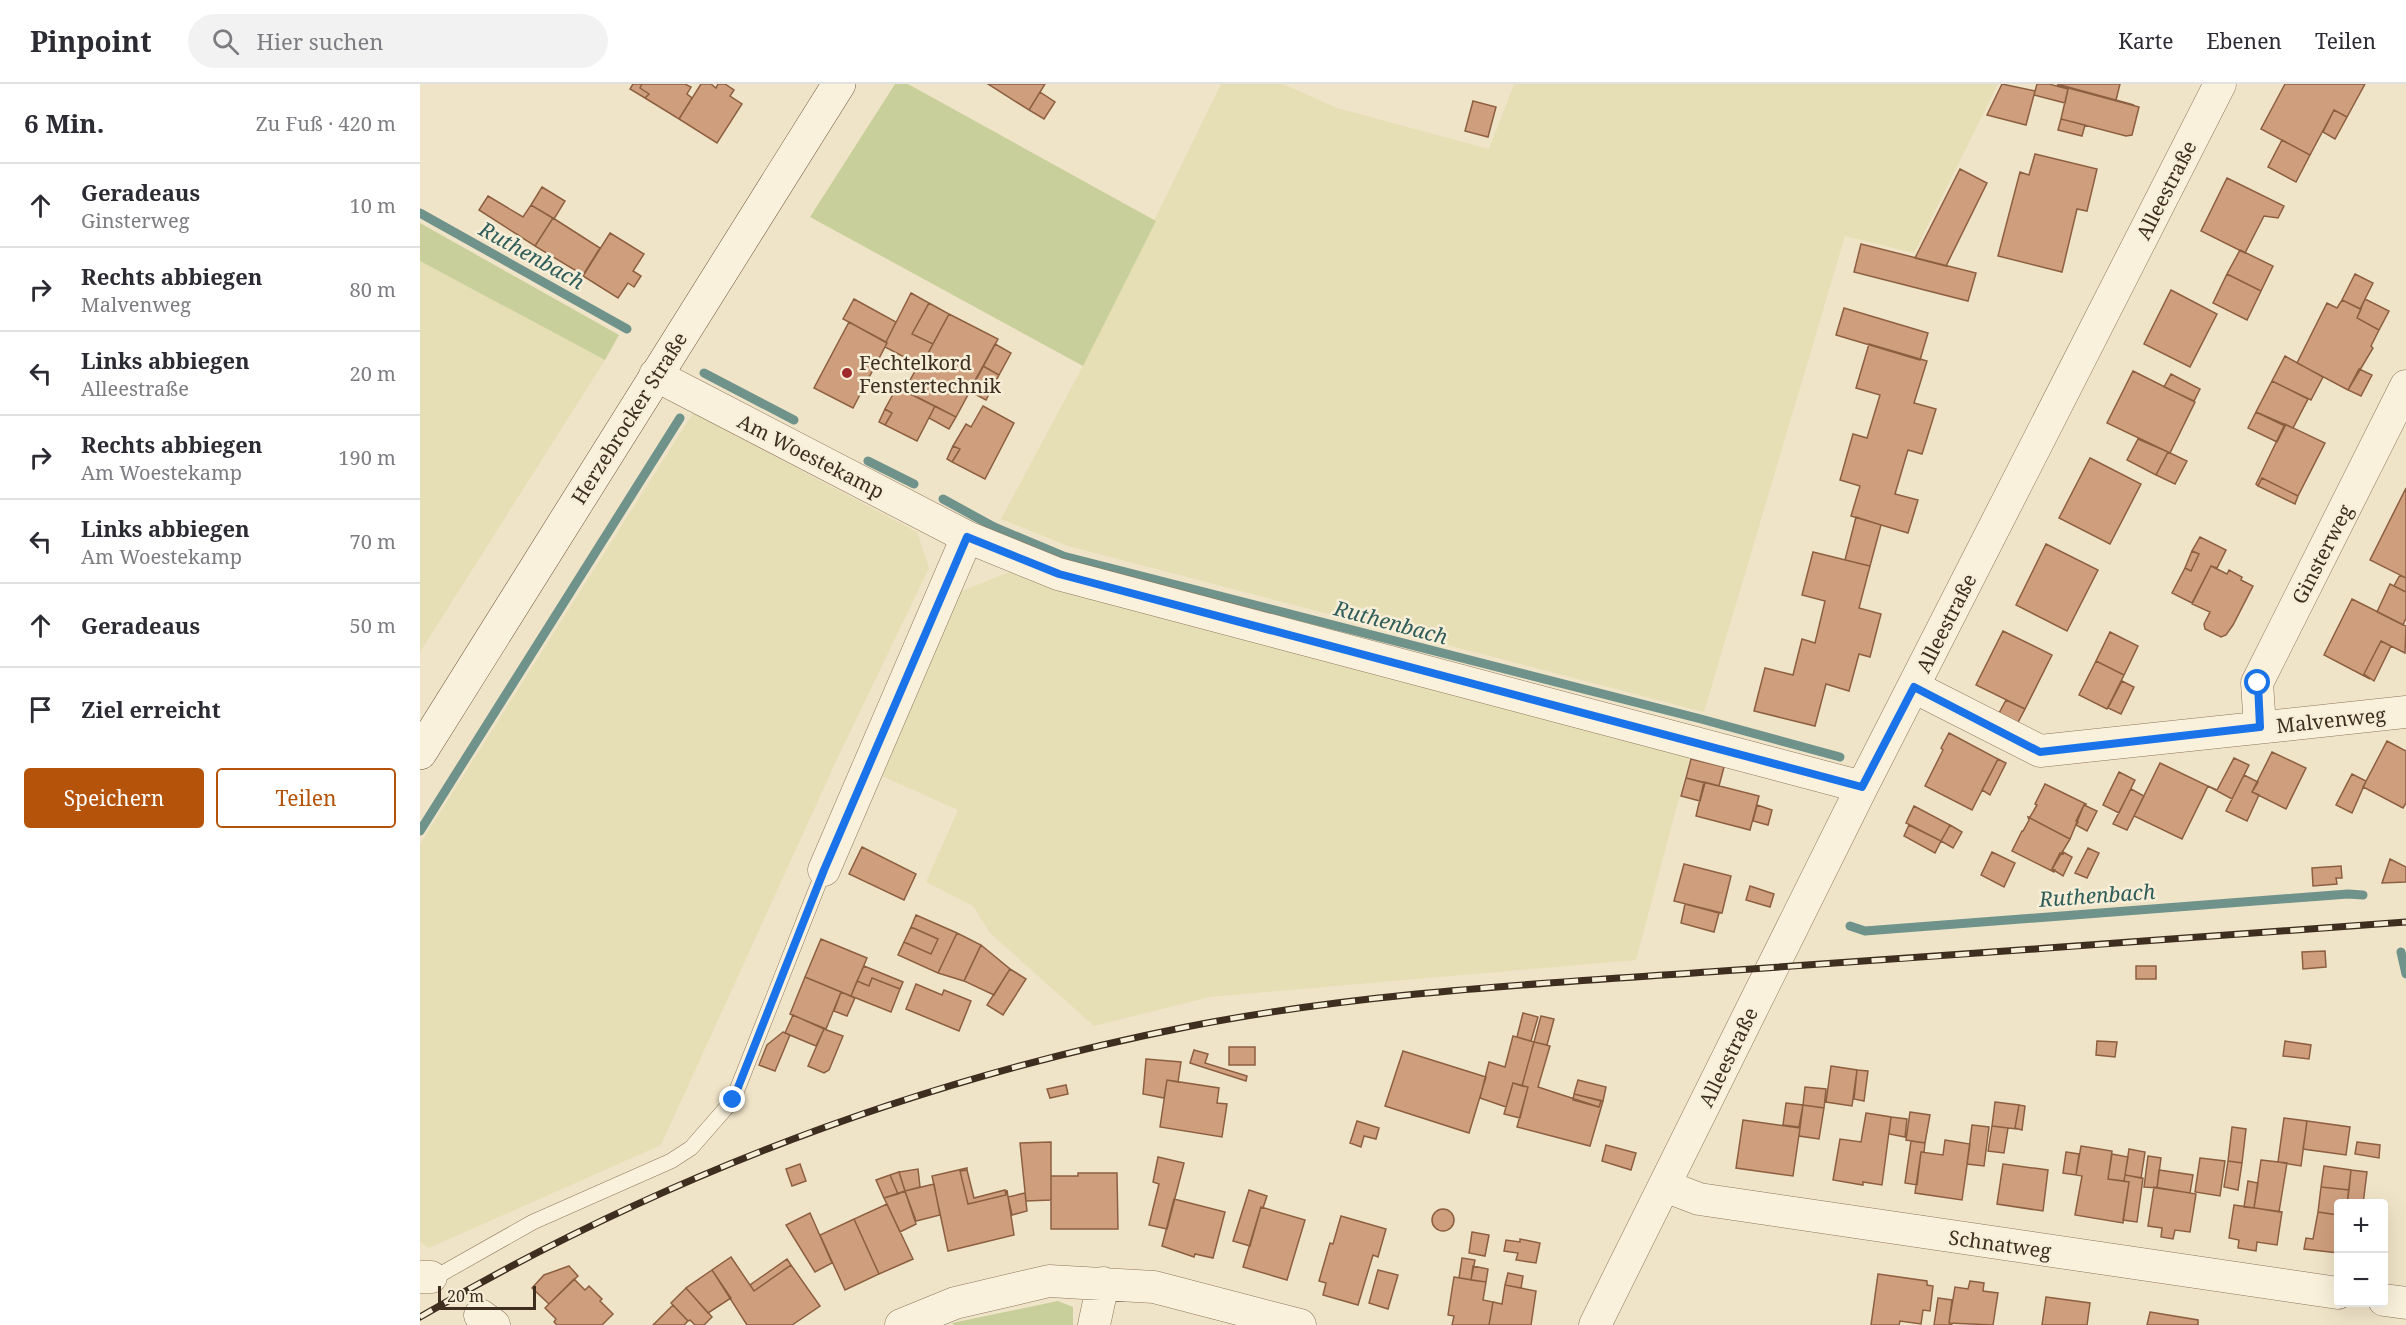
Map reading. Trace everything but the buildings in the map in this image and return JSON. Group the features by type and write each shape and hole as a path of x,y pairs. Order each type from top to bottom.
{"main road":[{"name":"Herzebrocker Straße","path":"420,753 839,84"}],"street":[{"name":"Alleestraße","path":"1595,1325 1862,787 2220,84"},
{"name":"Am Woestekamp","path":"656,375 967,537 1059,574 1862,787"},
{"name":"Ginsterweg","path":"2260,727 2258,683 2406,386"},
{"path":"824,870 967,537"},
{"name":"Malvenweg","path":"1914,687 2040,752 2406,712"},
{"name":"Schnatweg","path":"1665,1186 1710,1201 2334,1292"},
{"path":"901,1325 956,1303 1049,1281 1154,1287 1300,1325"},
{"path":"1094,1325 1103,1283"},
{"path":"2388,1301 2406,1303"}],"lane":[{"path":"426,1277 441,1274 533,1222 671,1161 691,1148 733,1100 824,870"}],"shaded area":[{"path":"1221,84 1283,84 1337,108 1489,149 1514,84 1998,84 1914,253 1845,236 1704,712 1068,546 1001,519 1083,366"},
{"path":"420,261 605,360 420,652"},
{"path":"693,413 917,532 929,568 838,757 661,1145 429,1248 420,1242 420,844"},
{"path":"1014,570 1691,753 1636,960 1210,997 1094,1026 990,933 973,906 926,882 958,810 875,773 955,594"}],"green space":[{"path":"895,84 908,84 1156,221 1083,366 810,217"},
{"path":"420,223 619,335 605,360 420,261"},
{"path":"1058,1301 1073,1307 1073,1325 954,1325 952,1323"}],"waterway":[{"name":"Ruthenbach","path":"420,213 627,329"},
{"name":"Ruthenbach","path":"704,373 794,420"},
{"path":"420,831 680,418"},
{"name":"Ruthenbach","path":"868,461 914,484"},
{"name":"Ruthenbach","path":"943,499 994,527 1063,556 1701,719 1840,757"},
{"name":"Ruthenbach","path":"1850,926 1865,931 2348,894 2363,895"},
{"name":"Ruthenbach","path":"2401,952 2406,974"}],"railway":[{"path":"420,1317 603,1220 696,1178 791,1140 985,1075 1085,1049 1186,1027 1250,1015 1446,991 2406,922"}],"place":[{"name":"Fechtelkord Fenstertechnik","path":"847,373"}],"route":[{"path":"733,1100 824,870 967,537 1059,574 1862,787 1914,687 2040,752 2260,727 2258,683"}]}
